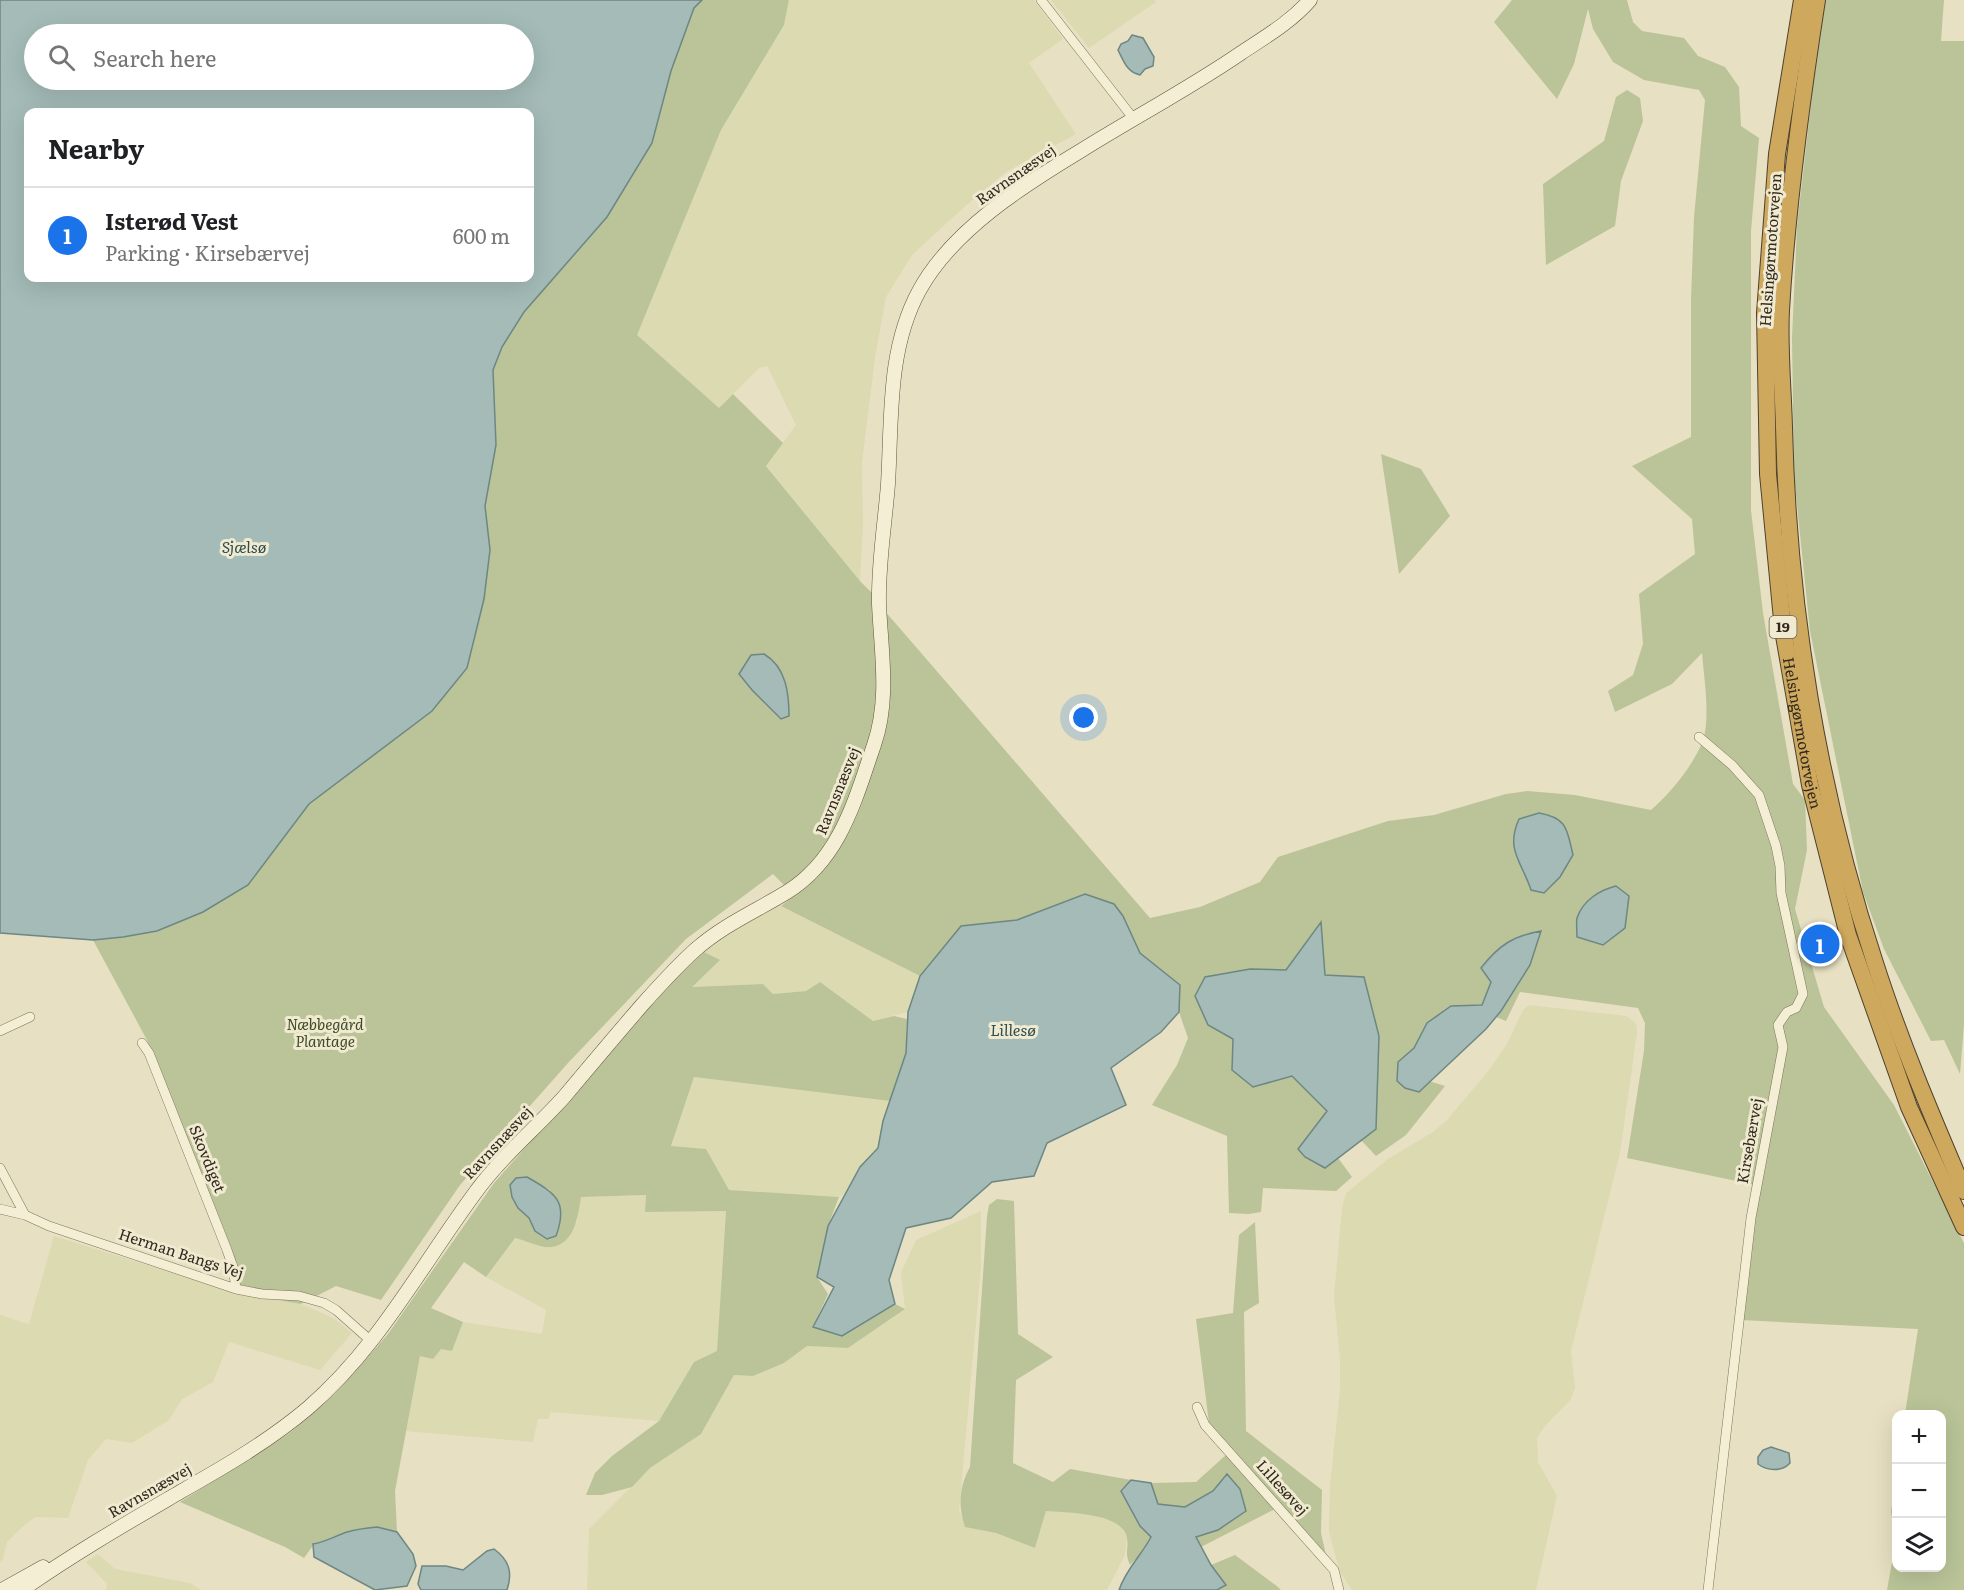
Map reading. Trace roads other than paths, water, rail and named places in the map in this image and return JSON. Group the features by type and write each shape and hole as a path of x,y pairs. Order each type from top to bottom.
{"highway":[{"name":"Helsingørmotorvejen","path":"1802,0 1777,154 1765,313 1768,474 1783,630 1810,785 1848,935 1909,1107 1964,1227"},
{"name":"Helsingørmotorvejen","path":"1817,0 1798,133 1781,314 1785,472 1796,600 1815,724 1852,887 1896,1024 1964,1191"}],"main road":[{"name":"Ravnsnæsvej","path":"22,1590 96,1541 275,1435 311,1405 343,1374 392,1314 479,1186 560,1101 676,967 724,927 792,890 815,871 835,845 850,812 877,737 883,707 879,597 894,369 903,327 919,290 946,254 990,210 1029,182 1272,33 1310,0"},
{"name":"Ravnsnæsvej","path":"2,1590 96,1541"}],"street":[{"path":"1041,0 1133,118"},
{"name":"Kirsebærvej","path":"1699,737 1732,765 1759,795 1776,846 1780,866 1781,893 1803,994 1796,1008 1787,1012 1778,1025 1783,1047 1751,1218 1708,1590"},
{"path":"0,1031 30,1017"},
{"name":"Skovdiget","path":"142,1043 227,1250 233,1267 236,1289"},
{"path":"0,1168 25,1215"},
{"name":"Herman Bangs Vej","path":"0,1209 25,1215 52,1228 236,1289 262,1294 299,1296 324,1302 371,1341"},
{"name":"Lillesøvej","path":"1197,1407 1205,1425 1334,1570 1339,1590"}],"water":[{"name":"Sjælsø","path":"0,0 702,0 694,8 671,71 652,143 607,217 524,312 502,347 493,370 496,445 485,506 490,550 484,599 467,668 432,711 309,804 248,885 203,912 157,931 93,940 0,933"},
{"path":"1132,35 1143,38 1154,57 1153,66 1145,69 1140,75 1129,69 1118,50 1121,44 1128,41"},
{"path":"764,654 777,666 785,681 789,716 781,719 739,674 751,655"},
{"path":"1539,813 1556,818 1565,826 1573,855 1560,877 1544,893 1531,890 1514,848 1515,830 1519,819"},
{"path":"1616,886 1629,896 1625,928 1603,945 1577,937 1577,918 1583,906 1598,893"},
{"name":"Lillesø","path":"1085,894 1114,904 1123,916 1140,953 1180,985 1179,1012 1161,1032 1111,1068 1126,1105 1047,1143 1034,1176 992,1182 951,1218 906,1228 889,1280 895,1304 842,1336 813,1327 834,1287 817,1277 828,1226 860,1167 878,1148 883,1121 906,1053 908,1012 920,976 961,926 1017,920"},
{"path":"1321,922 1325,975 1364,977 1379,1036 1376,1129 1325,1168 1305,1157 1298,1149 1327,1111 1292,1076 1253,1087 1232,1070 1233,1039 1208,1025 1195,996 1205,977 1250,969 1286,970"},
{"path":"1541,931 1530,965 1501,1011 1486,1029 1419,1092 1405,1088 1397,1081 1398,1062 1414,1048 1427,1023 1451,1006 1482,1005 1491,982 1481,968 1494,953 1514,939"},
{"path":"527,1177 552,1193 557,1199 561,1214 556,1236 547,1239 535,1231 529,1218 518,1208 512,1197 510,1185 516,1178"},
{"path":"1771,1447 1789,1453 1790,1463 1787,1466 1774,1470 1758,1464 1758,1457 1763,1450"},
{"path":"1227,1474 1240,1489 1246,1511 1218,1530 1196,1537 1211,1565 1226,1585 1217,1590 1119,1590 1151,1537 1140,1526 1121,1491 1131,1480 1151,1483 1158,1504 1185,1507 1213,1491"},
{"path":"377,1527 397,1532 413,1554 416,1566 407,1586 375,1590 314,1557 313,1544 351,1531"},
{"path":"494,1549 508,1567 510,1578 507,1590 421,1590 418,1584 422,1566 446,1566 463,1570 487,1551"}],"place":[{"name":"Isterød Vest","path":"1820,944"}],"park label":[{"name":"Næbbegård Plantage","path":"325,1034"}]}
